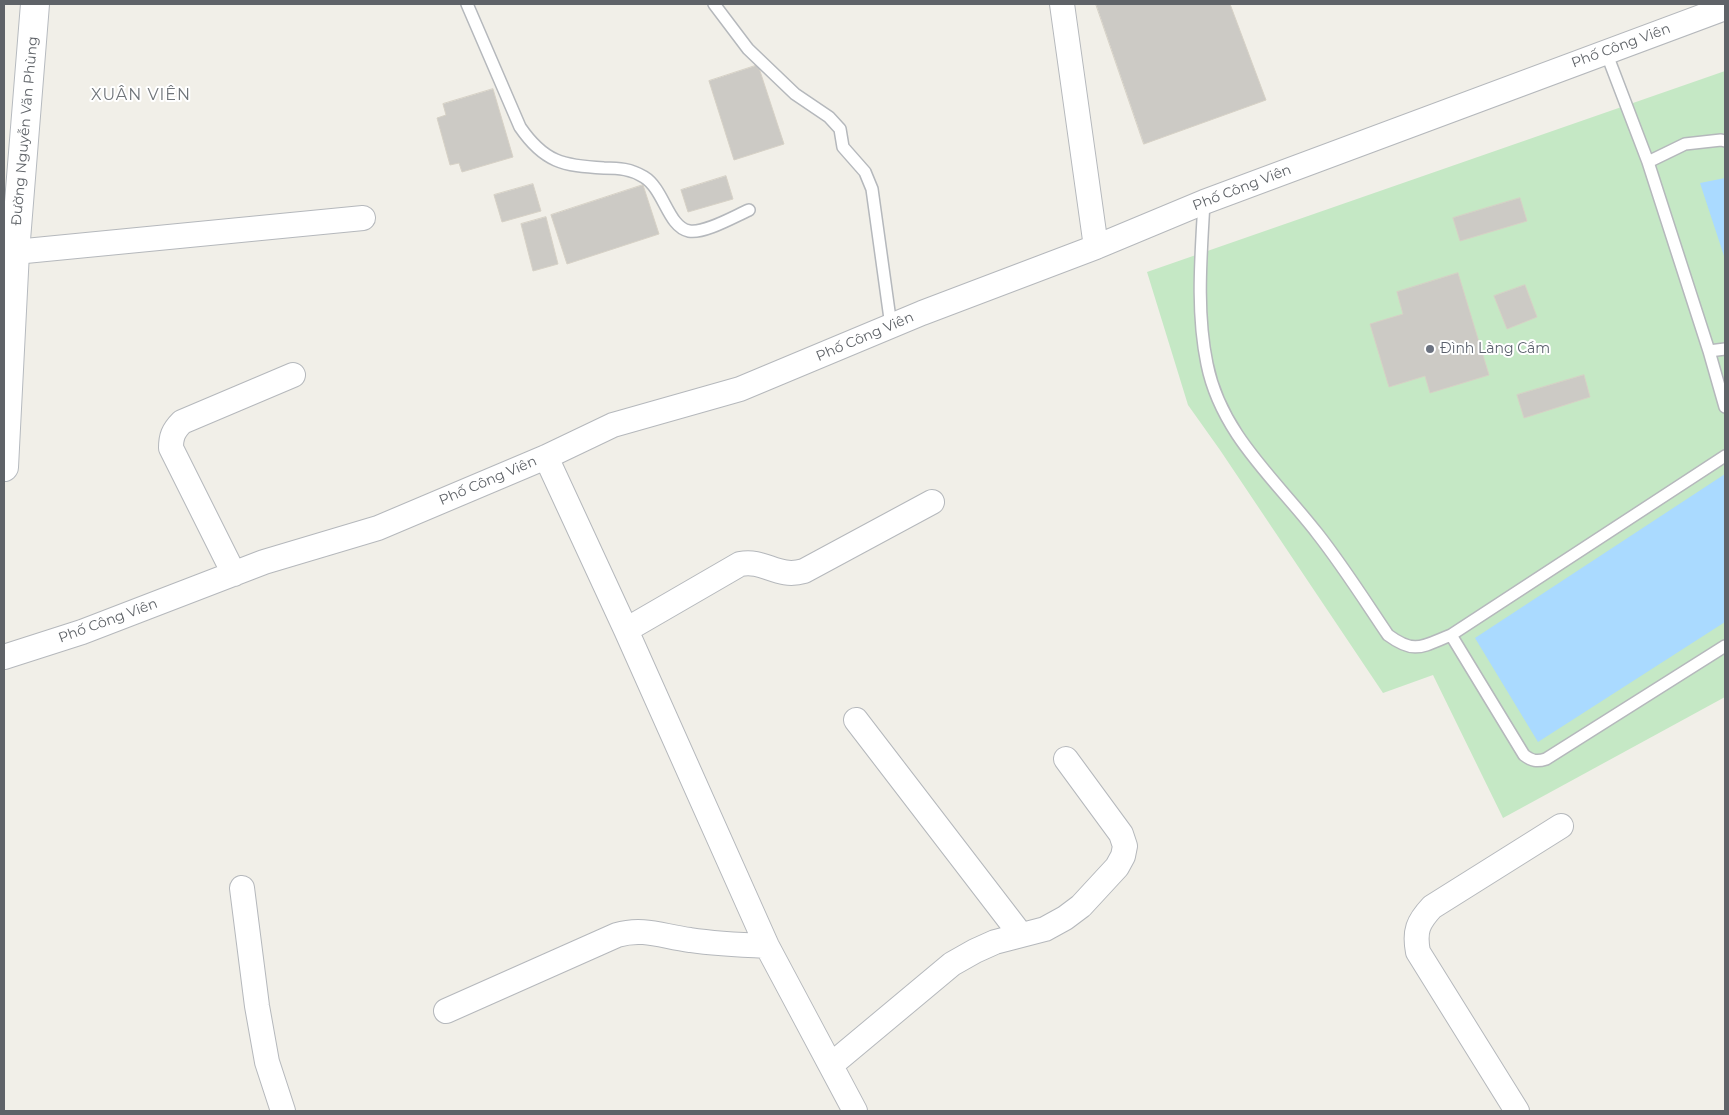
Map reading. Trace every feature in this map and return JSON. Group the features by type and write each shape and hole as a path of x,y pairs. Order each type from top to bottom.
{"street":[{"name":"Đường Nguyễn Văn Phùng","path":"4,467 8,321 35,4"},
{"path":"1062,4 1096,247"},
{"name":"Phố Công Viên","path":"4,657 82,632 264,562 378,528 546,457 612,425 740,389 891,326 1096,247 1204,202 1725,8"},
{"path":"15,252 364,218"},
{"path":"234,574 171,448 171,438 175,429 182,422 294,375"},
{"path":"546,457 626,630 767,946 855,1111"},
{"path":"626,630 740,564 755,563 782,573 793,574 804,571 932,502"},
{"path":"856,720 1021,935"},
{"path":"831,1065 952,964 974,951 995,942 1045,929 1065,918 1081,906 1116,867 1123,856 1125,846 1121,834 1066,759"},
{"path":"1517,1111 1418,952 1416,934 1422,917 1432,907 1561,826"},
{"path":"242,888 257,1006 267,1062 283,1111"},
{"path":"446,1011 617,935 631,931 726,945 767,946"}],"lane":[{"path":"467,4 520,127 532,144 543,153 562,164 581,167 620,168 640,175 657,188 678,225 686,230 697,232 749,210"},
{"path":"714,4 748,49 795,94 829,117 840,129 843,147 865,172 872,189 891,326"},
{"path":"1606,52 1648,162 1709,351 1725,407"},
{"path":"1648,162 1685,144 1725,141"},
{"path":"1204,202 1200,288 1201,328 1207,366 1224,414 1244,446 1338,560 1388,635 1399,643 1409,647 1422,646 1451,635 1725,456"},
{"path":"1709,351 1725,349"},
{"path":"1451,635 1524,755 1530,760 1537,762 1546,760 1725,646"}],"green space":[{"path":"1725,71 1725,697 1503,818 1433,675 1383,693 1188,405 1147,272"}],"water":[{"path":"1725,178 1725,259 1700,183"},
{"path":"1725,474 1725,622 1538,742 1475,638"}],"building":[{"path":"1096,4 1230,4 1266,100 1144,144"},
{"path":"758,65 784,144 734,160 709,81"},
{"path":"493,89 513,157 462,172 459,163 450,165 437,118 446,115 443,104"},
{"path":"726,176 733,199 688,212 681,190"},
{"path":"533,184 541,211 502,222 494,195"},
{"path":"643,185 659,234 567,264 551,215"},
{"path":"1520,198 1527,221 1460,241 1453,218"},
{"path":"546,217 558,264 533,271 521,224"},
{"name":"Đình Làng Cầm","path":"1458,273 1489,375 1430,393 1425,376 1389,387 1370,324 1403,314 1397,292"},
{"path":"1525,285 1537,317 1507,329 1494,296"},
{"path":"1584,375 1590,397 1524,418 1517,395"}],"place":[{"name":"Đình Làng Cầm","path":"1430,349"}],"district":[{"name":"XUÂN VIÊN","path":"141,95"}]}
